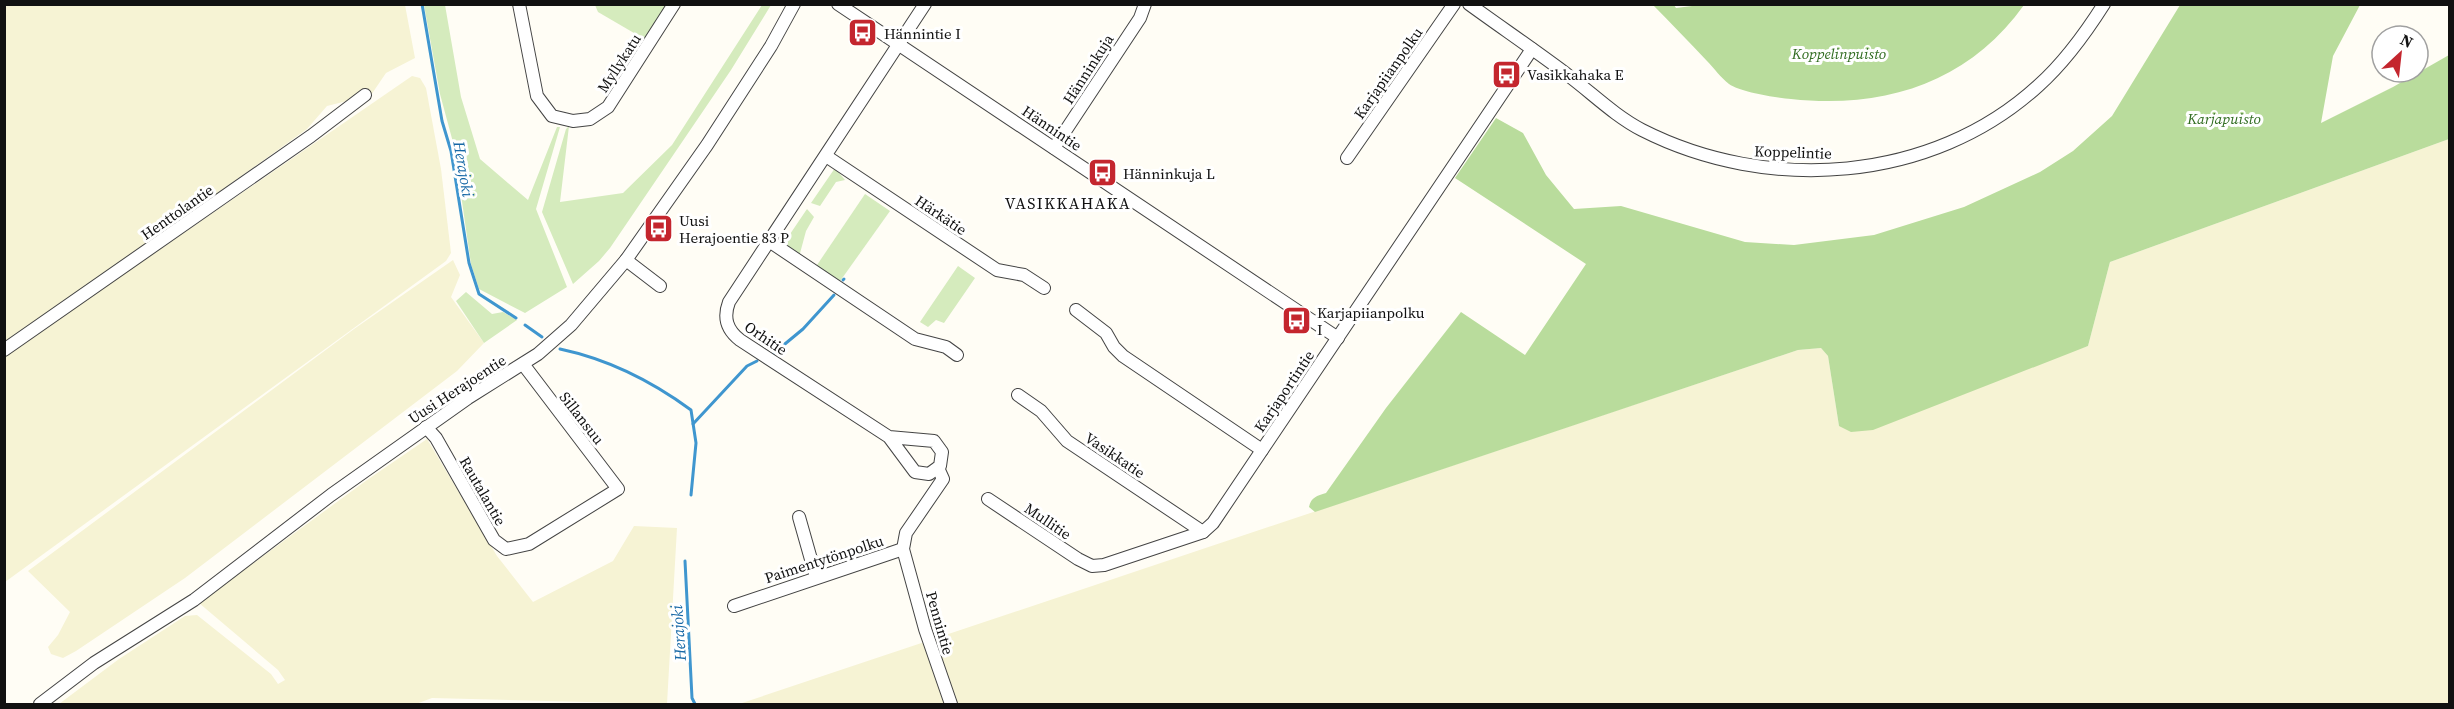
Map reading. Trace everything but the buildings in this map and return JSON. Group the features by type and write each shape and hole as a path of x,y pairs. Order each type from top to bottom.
{"street":[{"name":"Myllykatu","path":"519,4 537,96 552,116 573,121 590,119 608,107 674,4"},
{"name":"Uusi Herajoentie","path":"40,705 94,663 194,600 331,495 426,427 523,364 571,325 626,260 707,145 771,46 794,4"},
{"name":"Hännintie","path":"838,4 1338,338"},
{"name":"Orhitie","path":"889,436 934,441 942,452 938,468 925,474 915,472 889,436 740,340 728,328 726,315 729,302 925,4"},
{"name":"Hänninkuja","path":"1054,148 1140,18 1145,4"},
{"name":"Karjapiianpolku","path":"1347,158 1454,4"},
{"name":"Koppelintie","path":"1469,4 1619,115 1664,140 1734,164 1761,168 1830,170 1917,154 1989,122 2025,97 2062,63 2104,4"},
{"name":"Karjaportintie","path":"1203,532 1213,523 1532,49"},
{"name":"Henttolantie","path":"4,350 302,143 365,95"},
{"name":"Härkätie","path":"826,156 997,270 1024,275 1044,288"},
{"path":"769,241 915,339 946,347 957,355"},
{"path":"626,260 660,286"},
{"path":"1076,310 1106,333 1114,347 1123,356 1262,450"},
{"name":"Sillansuu","path":"523,364 618,489"},
{"name":"Vasikkatie","path":"1018,395 1041,411 1067,441 1203,532"},
{"name":"Rautalantie","path":"426,427 436,438 494,540 506,549 529,544 618,489"},
{"name":"Paimentytönpolku","path":"734,606 903,549 906,533 943,479 938,468"},
{"name":"Mullitie","path":"988,499 1078,560 1092,566 1104,565 1203,532"},
{"path":"798,517 816,577"},
{"name":"Pennintie","path":"903,549 928,638 951,705"}],"shaded area":[{"path":"5,5 405,5 415,58 386,73 371,95 327,106 307,129 5,345"},
{"path":"412,76 420,78 426,88 441,169 451,253 446,261 5,582 5,356"},
{"path":"2449,139 2449,704 739,704 1798,350 1821,348 1828,356 1839,426 2088,346 2110,262"},
{"path":"453,260 460,275 451,297 484,343 457,371 185,578 76,651 63,658 51,654 48,647 58,635 70,612 28,571 354,329"},
{"path":"427,439 497,556 533,602 613,561 634,526 677,528 667,704 432,698 416,704 59,704 119,659 185,616 197,615 271,674 278,684 285,680 278,670 199,603"}],"green space":[{"path":"424,5 445,5 461,97 480,159 528,200 557,127 560,127 536,209 567,287 525,313 479,289 471,264 454,146 440,94"},
{"path":"595,5 669,5 646,40 598,12"},
{"path":"762,5 771,5 731,70 610,248 573,284 542,212 566,129 569,126 560,202 623,193 672,145"},
{"name":"Koppelinpuisto","path":"1653,5 1674,5 1676,8 1700,5 2024,5 2002,32 1977,54 1950,72 1922,85 1891,94 1859,100 1826,101 1768,96 1734,87 1723,79"},
{"name":"Karjapuisto","path":"2180,5 2360,5 2333,56 2321,123 2398,84 2430,84 2430,66 2449,55 2449,139 2110,262 2088,346 1873,430 1851,432 1839,426 1828,356 1821,348 1798,350 1315,512 1309,507 1313,499 1326,493 1386,408 1461,312 1525,355 1586,264 1455,178 1496,118 1523,133 1546,175 1574,209 1621,206 1745,242 1794,245 1874,235 1964,207 2040,172 2073,151 2112,116"},
{"path":"835,168 845,180 836,182 820,206 811,203"},
{"path":"865,194 890,211 838,284 815,268"},
{"path":"807,209 814,217 806,231 799,257 782,246"},
{"path":"958,266 975,278 944,323 936,320 928,327 920,322"},
{"path":"466,292 492,314 503,312 517,320 484,343 456,301"}],"waterway":[{"name":"Herajoki","path":"422,4 442,121 451,151 469,263 479,294 516,318"},
{"path":"774,353 803,329 834,295"},
{"name":"Herajoki","path":"525,325 542,337"},
{"name":"Herajoki","path":"560,349 612,365 661,390 691,410 696,443 691,495"},
{"path":"693,424 747,366 757,361"},
{"name":"Herajoki","path":"685,561 692,698 695,704"}],"place":[{"name":"Hännintie I","path":"863,33"},
{"name":"Vasikkahaka E","path":"1506,74"},
{"name":"Hänninkuja L","path":"1102,173"},
{"name":"Uusi Herajoentie 83 P","path":"658,229"},
{"name":"Karjapiianpolku I","path":"1296,321"}],"district":[{"name":"VASIKKAHAKA","path":"1068,203"}]}
